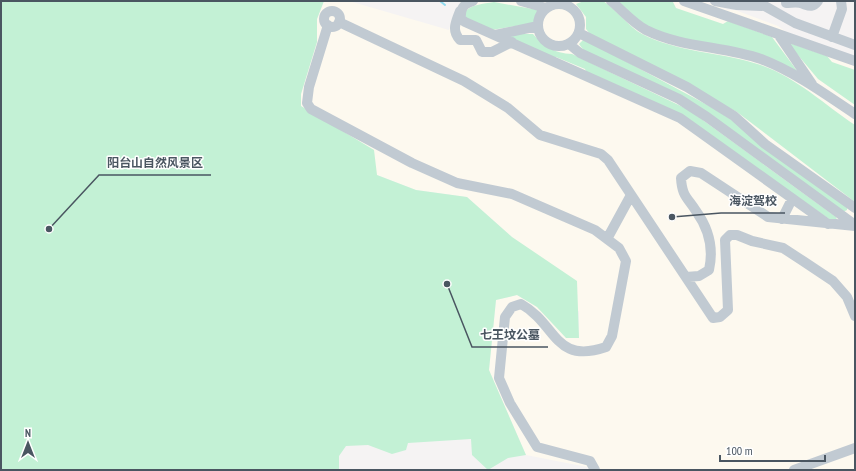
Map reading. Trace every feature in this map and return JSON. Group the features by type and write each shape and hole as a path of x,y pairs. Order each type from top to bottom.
{"street":[{"path":"472,1 464,5 455,27 456,35 460,40 476,40 482,52 488,53 512,42"},
{"path":"521,1 546,8 559,4 570,3 579,19 579,33 569,44 555,46 548,44 539,33 539,19 546,8"},
{"path":"612,1 639,26 663,38 760,59 801,79 855,114"},
{"path":"684,1 855,61"},
{"path":"715,1 737,5 759,3 795,23 855,45"},
{"path":"786,3 800,3 810,7 816,5 818,1"},
{"path":"832,37 842,9 841,1"},
{"path":"461,10 461,19 465,22 680,118 828,224"},
{"path":"339,22 339,16 336,12 329,11 324,17 328,26 309,87 307,103 311,109 412,163 457,183 512,194 595,230 620,248 626,261 612,336 606,347 579,352 568,349 553,335 533,310 522,304 512,308 505,317 499,378 518,419 537,447 590,461 596,470"},
{"path":"328,26 333,26 339,22"},
{"path":"339,22 464,80 508,108 540,135 601,154 608,160 713,318 720,317 728,310 725,240 730,235 737,235 752,242 783,248 833,281 847,297 855,316"},
{"path":"495,35 538,26"},
{"path":"579,33 687,87 734,116 765,144 853,207 851,214 842,215"},
{"path":"778,34 814,87"},
{"path":"569,44 580,53 679,100 702,113 855,225"},
{"path":"686,277 699,276 709,270 712,259 710,236 697,212 681,191 680,178 690,171 701,172 768,217 828,224 855,225"},
{"path":"607,239 631,195"},
{"path":"782,219 792,199"},
{"path":"794,470 855,448"}],"shaded area":[{"path":"324,1 349,1 449,30 452,19 461,1 701,1 728,10 735,10 778,26 786,32 855,57 855,470 589,470 587,467 526,455 489,370 496,300 517,295 537,307 552,322 579,338 579,312 512,237 467,197 416,190 377,175 301,106 301,94 317,42 317,19"}],"green space":[{"path":"1,1 324,1 317,19 317,42 301,94 301,106 374,150 377,175 416,190 467,197 512,237 577,281 579,338 566,338 537,307 517,295 496,300 489,370 526,455 508,458 488,470 472,455 471,439 408,443 406,450 392,454 368,445 346,446 339,456 339,470 1,470"},
{"path":"584,1 603,1 637,31 655,40 669,45 740,59 782,74 807,90 855,125 855,202 737,112 591,35 586,29 586,17 576,4"},
{"path":"617,1 670,1 673,2 676,8 723,24 728,21 772,37 798,72 659,32 641,24"},
{"path":"494,2 538,10 535,23 491,30 466,19 464,13 470,8"},
{"path":"515,34 533,34 545,46 555,51 572,54 689,110 836,217 837,220 832,221 707,134 587,74 585,69 556,57 552,59 508,38"},
{"path":"584,39 713,108 741,126 847,207 847,210 843,212 734,133 585,52 579,44"},
{"path":"787,42 827,56 832,62 855,70 855,105 818,79"}],"waterway":[{"path":"440,1 445,5"}],"place":[{"name":"海淀驾校","path":"672,217"},
{"name":"阳台山自然风景区","path":"49,229"},
{"name":"七王坟公墓","path":"447,284"}]}
